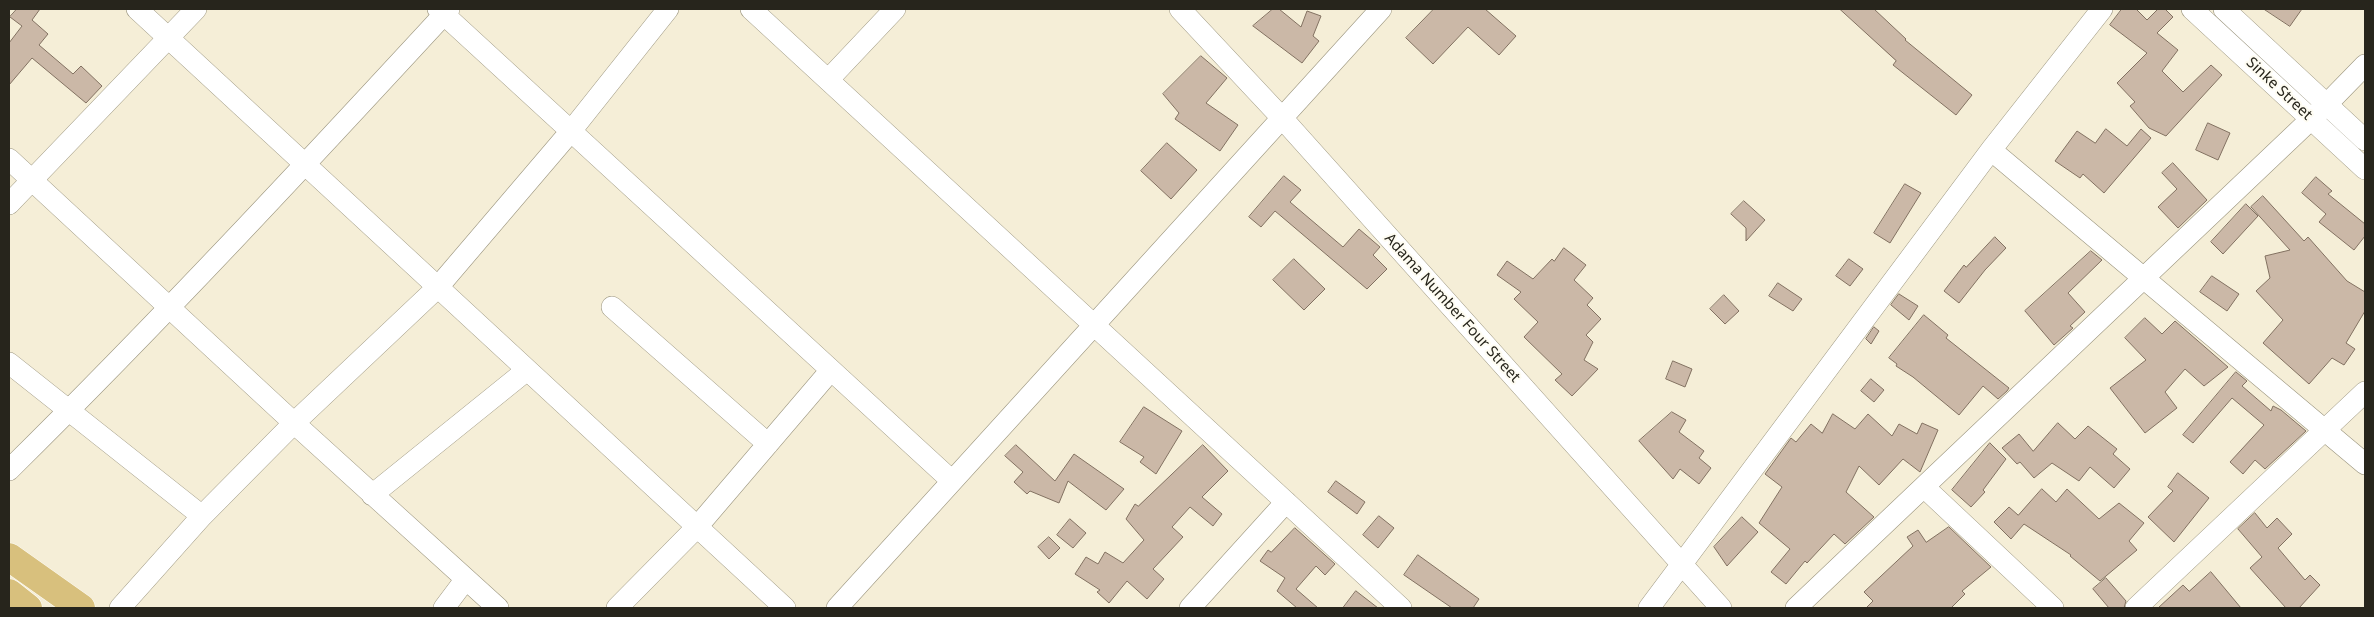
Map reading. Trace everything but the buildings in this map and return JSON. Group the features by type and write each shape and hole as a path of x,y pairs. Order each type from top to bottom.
{"main road":[{"path":"9,556 81,608"},
{"path":"9,593 28,608"}],"street":[{"path":"137,9 785,608"},
{"path":"9,204 196,9"},
{"path":"120,608 202,516 294,423 438,287 571,131 668,9"},
{"path":"751,9 1401,608"},
{"path":"828,80 894,9"},
{"name":"Adama Number Four Street","path":"1180,9 1282,118 1721,608"},
{"path":"837,608 1381,9"},
{"path":"1649,608 1991,150 2102,9"},
{"name":"Sinke Street","path":"2192,9 2365,169"},
{"name":"Sinke Street","path":"2224,9 2365,140"},
{"path":"9,470 68,412 306,164 444,11 571,131 952,482"},
{"path":"1796,608 2327,104 2365,65"},
{"path":"1991,150 2365,464"},
{"path":"9,159 170,306 294,423 498,608"},
{"path":"612,307 768,444"},
{"path":"9,363 68,412 202,516"},
{"path":"372,494 527,370"},
{"path":"616,608 697,527 831,370"},
{"path":"2136,608 2365,392"},
{"path":"1924,487 2054,608"},
{"path":"1190,608 1286,502"},
{"path":"444,608 465,580"}]}
